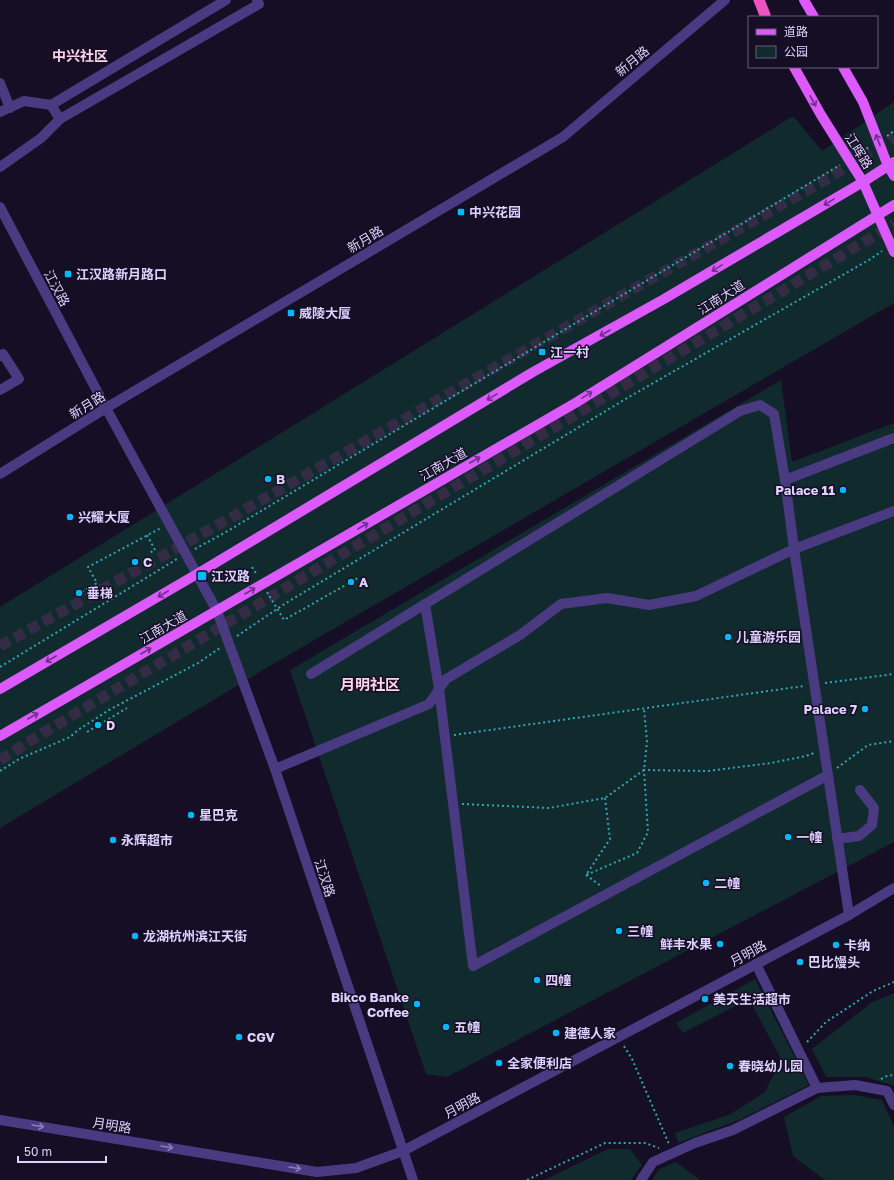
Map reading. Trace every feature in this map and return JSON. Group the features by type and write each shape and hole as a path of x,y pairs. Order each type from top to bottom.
{"highway":[{"path":"759,0 765,16"}],"main road":[{"path":"756,0 765,16"},
{"path":"804,0 813,16"},
{"name":"江晖路","path":"795,68 821,115 863,182 892,248"},
{"name":"江晖路","path":"844,68 864,102 878,141 891,164 894,176"},
{"name":"江南大道","path":"0,689 197,574 533,372 657,303 891,164"},
{"name":"江南大道","path":"0,736 577,402 894,205"}],"street":[{"path":"0,83 5,110 24,101 51,105 226,0"},
{"path":"0,166 41,138 60,119 259,4 257,0"},
{"name":"新月路","path":"0,474 106,408 563,137 725,0"},
{"path":"51,105 60,119"},
{"name":"江汉路","path":"0,207 106,408 217,611 275,769 413,1180"},
{"path":"0,356 3,354 19,379 0,390"},
{"path":"311,674 740,411 760,405 774,414 849,915"},
{"path":"785,480 894,438"},
{"path":"275,769 429,704 446,679 520,635 561,604 608,598 649,605 696,596 794,549 894,511"},
{"path":"425,604 439,689 474,966 828,775"},
{"path":"837,839 859,836 872,825 874,808 860,790"},
{"name":"月明路","path":"0,1120 317,1172 356,1168 403,1151 849,915 894,888"},
{"path":"756,964 817,1088"},
{"path":"641,1180 653,1162 695,1143 732,1130 817,1088 856,1086 887,1091 894,1105"}],"path":[{"path":"0,667 152,573 233,528 894,131"},
{"path":"0,770 19,759 70,737 78,730 109,710 198,663 286,603 627,398 892,248"},
{"path":"82,592 96,583 88,567 169,523"},
{"path":"147,536 155,550 148,554"},
{"path":"252,567 260,580"},
{"path":"264,587 284,620 358,578"},
{"path":"445,737 894,674"},
{"path":"87,732 127,708"},
{"path":"586,875 637,853 648,832 644,770 647,742 644,709"},
{"path":"828,775 868,745 894,741"},
{"path":"453,803 549,808 605,798 644,770 716,770 771,763 806,756 824,749"},
{"path":"586,875 610,839 605,798"},
{"path":"586,875 601,886 604,896"},
{"path":"799,1051 826,1022 873,992 894,982"},
{"path":"618,1037 632,1059 673,1153"},
{"path":"527,1180 605,1143 645,1143 673,1153"}],"green space":[{"path":"894,102 894,303 280,660 0,828 0,607 793,116 822,151"},
{"path":"781,380 792,462 894,423 894,842 447,1077 426,1074 290,670"},
{"path":"755,979 809,1085 739,1120 678,1143 675,1133 731,1114 765,1092 781,1059 749,999 683,1033 676,1023"},
{"path":"894,993 894,1086 866,1077 826,1077 812,1049 871,1003"},
{"path":"855,1095 882,1100 894,1126 894,1180 825,1180 793,1156 784,1117 821,1096"},
{"path":"608,1149 630,1149 642,1165 631,1180 544,1180"},
{"path":"676,1162 700,1180 652,1180 659,1169"}],"tunnel":[{"path":"0,646 193,539 827,179 894,137"},
{"path":"0,760 894,224"}],"place":[{"name":"中兴花园","path":"461,212"},
{"name":"江汉路新月路口","path":"68,274"},
{"name":"威陵大厦","path":"291,313"},
{"name":"江一村","path":"542,352"},
{"name":"B","path":"268,479"},
{"name":"Palace 11","path":"843,490"},
{"name":"兴耀大厦","path":"70,517"},
{"name":"C","path":"135,562"},
{"name":"江汉路","path":"202,576"},
{"name":"A","path":"351,582"},
{"name":"垂梯","path":"79,593"},
{"name":"儿童游乐园","path":"728,637"},
{"name":"Palace 7","path":"865,709"},
{"name":"D","path":"98,725"},
{"name":"星巴克","path":"191,815"},
{"name":"一幢","path":"788,837"},
{"name":"永辉超市","path":"113,840"},
{"name":"二幢","path":"706,883"},
{"name":"三幢","path":"619,931"},
{"name":"龙湖杭州滨江天街","path":"135,936"},
{"name":"鲜丰水果","path":"720,944"},
{"name":"卡纳","path":"836,945"},
{"name":"巴比馒头","path":"800,962"},
{"name":"四幢","path":"537,980"},
{"name":"美天生活超市","path":"705,999"},
{"name":"Bikco Banke Coffee","path":"417,1004"},
{"name":"五幢","path":"446,1027"},
{"name":"建德人家","path":"556,1033"},
{"name":"CGV","path":"239,1037"},
{"name":"全家便利店","path":"499,1063"},
{"name":"春晓幼儿园","path":"730,1066"}],"district":[{"name":"中兴社区","path":"80,55"},
{"name":"月明社区","path":"370,684"}]}
